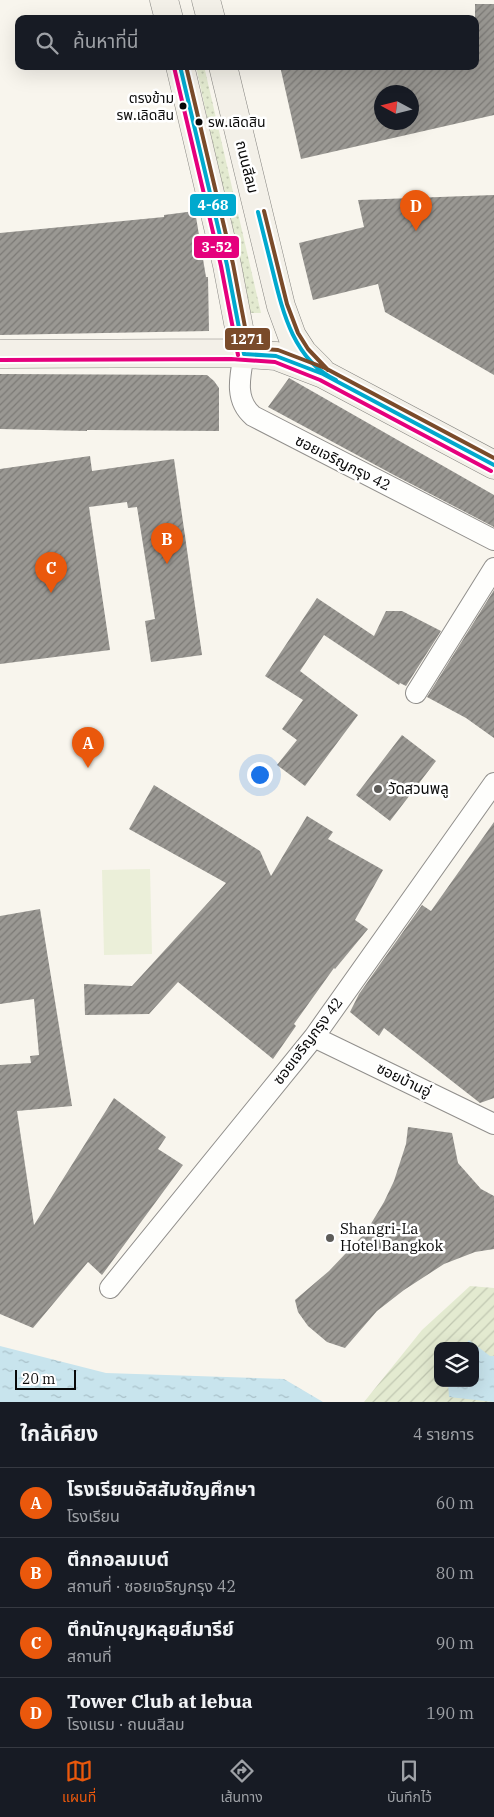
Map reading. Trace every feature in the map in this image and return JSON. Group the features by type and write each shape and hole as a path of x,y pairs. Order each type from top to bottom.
{"main road":[{"path":"164,0 168,15"},
{"path":"206,0 210,15"},
{"path":"181,70 228,265 244,354"},
{"name":"ถนนสีลม","path":"224,70 282,306 284,346"},
{"path":"0,354 244,354 284,346 323,374 494,465"}],"street":[{"name":"ซอยเจริญกรุง 42","path":"244,354 240,374 241,401 246,411 494,540"},
{"path":"416,693 494,568"},
{"name":"ซอยเจริญกรุง 42","path":"110,1288 314,1037 494,783"},
{"name":"ซอยบ้านอู่","path":"314,1037 494,1124"}],"green space":[{"path":"197,70 205,70 261,313 249,313"},
{"path":"150,869 152,954 104,955 102,870"},
{"path":"470,1286 494,1288 494,1402 364,1402 422,1330"}],"water":[{"path":"0,1346 106,1373 284,1379 323,1402 0,1402"},
{"path":"479,1348 490,1356 494,1356 494,1402 449,1397 448,1387 479,1387"}],"building":[{"path":"475,4 494,4 494,115 301,159 281,70 479,70 479,15 475,15"},
{"path":"494,195 494,375 385,312 378,284 313,300 299,243 364,227 358,200"},
{"path":"195,211 206,277 208,277 209,331 0,335 0,233 164,217 164,215"},
{"path":"0,374 207,375 219,388 219,431 0,429"},
{"path":"289,378 494,495 494,527 268,407"},
{"path":"90,456 92,471 174,459 202,655 151,662 145,621 155,619 137,507 128,508 127,502 89,507 110,650 0,664 0,469"},
{"path":"494,590 494,738 466,718 427,697"},
{"path":"317,598 374,636 386,611 402,611 441,631 406,686 400,683 399,685 324,635 300,671 358,715 305,786 277,765 297,740 282,729 303,700 265,676"},
{"path":"402,735 436,761 390,821 356,795"},
{"path":"154,785 260,851 271,876 307,816 333,832 328,839 383,870 355,920 368,929 334,968 294,1024 296,1026 273,1059 178,982 149,1014 85,1015 84,984 132,986 226,883 129,829"},
{"path":"494,822 494,1098 480,1103 384,1028 379,1036 350,1012 359,994 422,905 431,911"},
{"path":"40,909 72,1106 17,1111 34,1225 114,1098 166,1137 158,1149 183,1165 102,1275 88,1262 33,1328 0,1314 0,1065 31,1063 30,1056 39,1055 34,999 0,1004 0,916"},
{"path":"408,1127 452,1133 458,1163 481,1189 494,1196 494,1249 475,1252 444,1264 404,1290 377,1311 345,1348 327,1342 308,1326 298,1312 295,1300 329,1271 366,1232 394,1181 406,1144"}],"transit line":[{"name":"3-52","path":"175,70 221,266 238,355"},
{"name":"4-68","path":"181,70 227,265 244,354 276,356 323,374 494,465"},
{"name":"1271","path":"187,70 233,264 249,348 278,350 325,368 494,458"},
{"name":"1271","path":"264,211 287,304 298,333 308,349 328,370"},
{"name":"4-68","path":"258,212 281,303 292,334 310,360 336,380"},
{"name":"3-52","path":"0,360 231,359 275,362 320,380 491,471"}],"place":[{"name":"ตรงข้าม รพ.เลิดสิน","path":"183,106"},
{"name":"รพ.เลิดสิน","path":"199,122"},
{"name":"Tower Club at lebua","path":"416,231"},
{"name":"ตึกกอลมเบต์","path":"167,564"},
{"name":"ตึกนักบุญหลุยส์มารีย์","path":"51,593"},
{"name":"โรงเรียนอัสสัมชัญศึกษา","path":"88,768"},
{"name":"วัดสวนพลู","path":"378,789"},
{"name":"Shangri-La Hotel Bangkok","path":"330,1238"}]}
